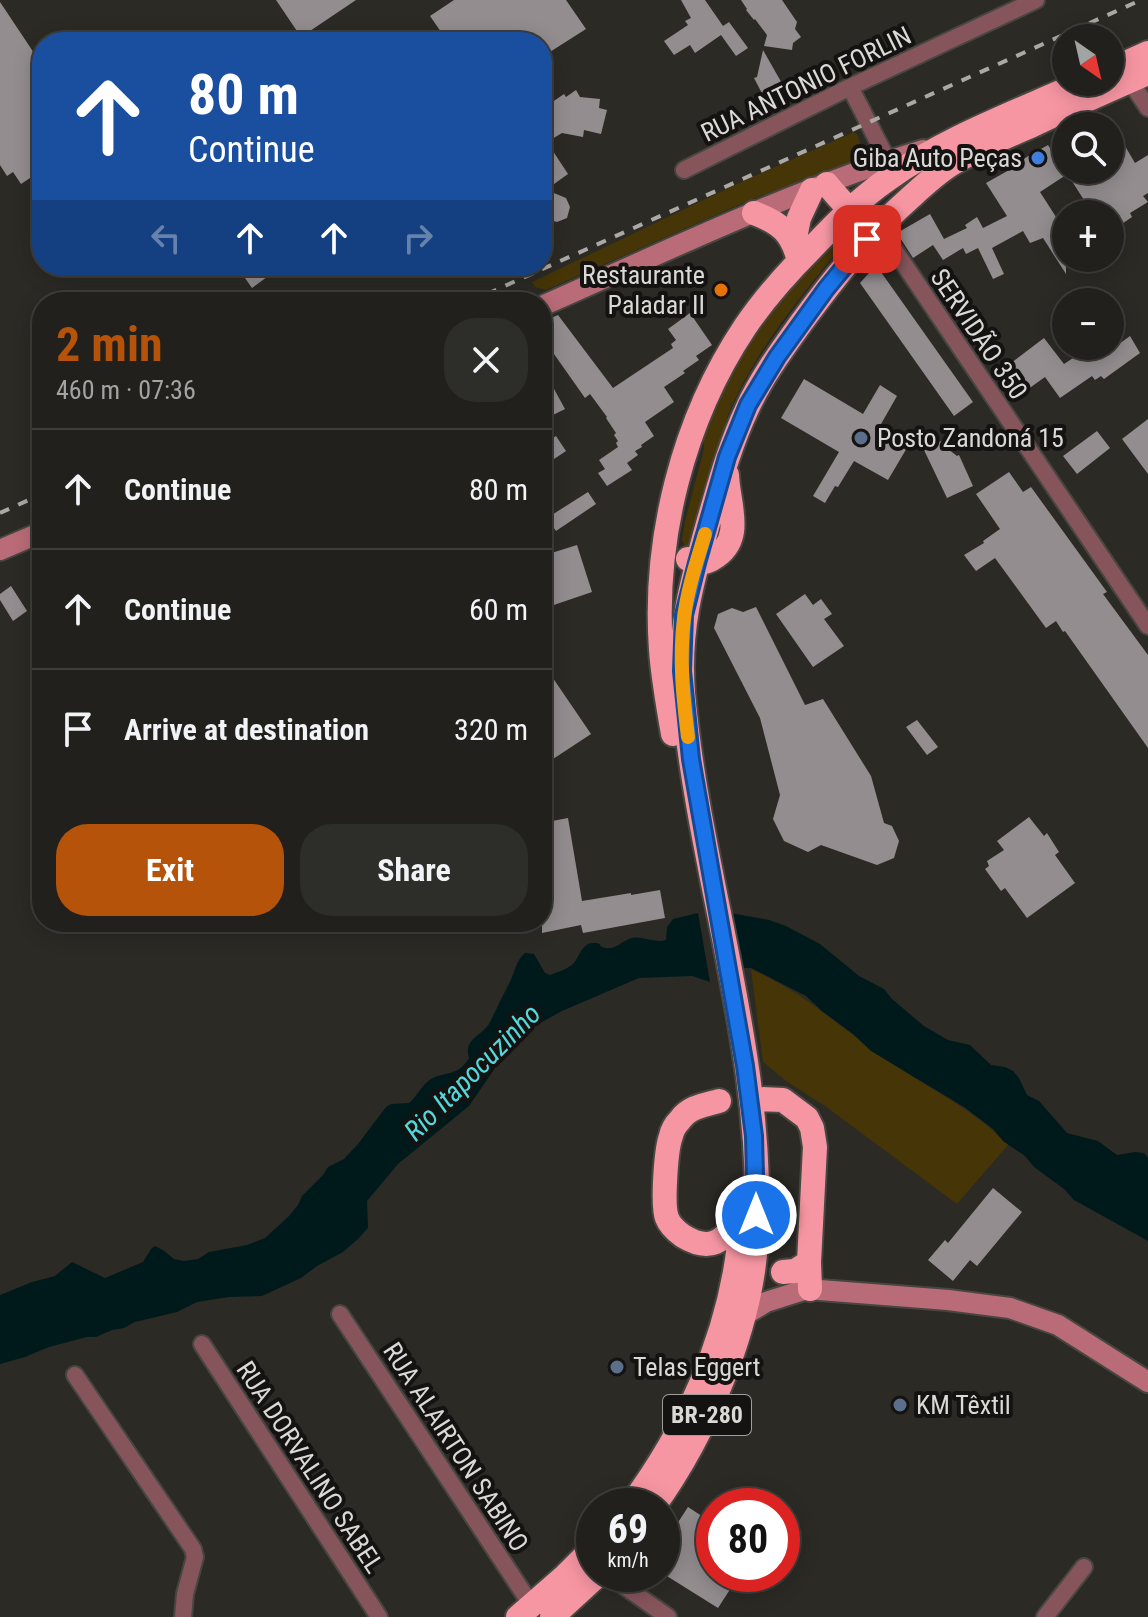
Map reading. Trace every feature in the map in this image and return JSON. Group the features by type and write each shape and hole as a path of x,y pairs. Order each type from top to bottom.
{"highway":[{"path":"669,514 672,538 687,558 697,563 708,562 719,555 731,539 734,525 727,488 727,457 748,405 777,357 856,252 879,227 947,167 979,149 1135,78 1148,53"},
{"name":"BR-280","path":"667,1488 699,1430 726,1367 743,1316 756,1244 754,1136 665,691 660,649 662,566 669,514 687,446 710,388 745,327 797,252 888,178 915,161 949,142 1052,96"},
{"path":"797,252 799,218 820,187 857,217 860,240 856,252"},
{"path":"754,213 779,225 797,252"},
{"name":"BR-280","path":"697,563 684,615 683,693 708,896"},
{"name":"BR-280","path":"644,1488 676,1437 710,1360 734,1277 741,1219 733,1039"},
{"path":"759,1099 783,1100 807,1118 812,1128 815,1147 808,1289"},
{"path":"719,1101 692,1108 680,1119 670,1137 665,1212 675,1230 696,1243 706,1245 725,1236 741,1219"},
{"path":"783,1272 795,1271 809,1262"},
{"path":"534,1613 576,1567"},
{"path":"534,1613 576,1588"}],"main road":[{"path":"552,302 754,213 888,161 949,142"},
{"path":"0,550 32,536"},
{"path":"756,1244 771,1264 808,1289"},
{"path":"743,1316 766,1302 808,1289 1010,1308 1058,1325 1148,1382"}],"street":[{"name":"RUA ANTONIO FORLIN","path":"684,170 850,87 1036,0"},
{"path":"1135,78 1148,108"},
{"path":"850,87 888,161"},
{"name":"SERVIDÃO 350","path":"879,227 1148,626"},
{"name":"RUA ALAIRTON SABINO","path":"340,1314 534,1613"},
{"name":"RUA DORVALINO SABEL","path":"202,1344 379,1617"},
{"path":"75,1375 193,1549 195,1557 185,1594 183,1617"},
{"path":"1045,1617 1084,1567"},
{"path":"633,1592 668,1617"}],"shaded area":[{"path":"854,132 865,156 750,200 546,290 535,287 532,282 552,276 552,272"},
{"path":"847,227 848,238 766,344 739,391 726,420 690,551 682,540 704,449 703,433 712,408 743,350 785,290"},
{"path":"751,969 789,989 893,1064 968,1111 1008,1145 957,1204 763,1062"}],"water":[{"name":"Rio Itapocuzinho","path":"698,913 710,982 692,976 639,978 562,1011 522,1033 469,1106 398,1164 367,1201 368,1228 343,1252 301,1278 262,1296 197,1302 177,1312 135,1322 96,1337 49,1347 0,1364 0,1295 55,1276 72,1262 105,1278 143,1262 155,1246 174,1259 184,1261 265,1238 289,1216 328,1167 344,1159 358,1144 386,1107 409,1103 428,1081 456,1071 465,1064 471,1042 487,1027 525,953 534,954 545,973 550,975 573,964 583,948 590,944 609,948 634,938 666,940 667,927 673,919"},
{"path":"730,913 769,920 820,944 859,976 884,989 924,1026 948,1040 970,1045 991,1065 1013,1071 1027,1095 1039,1101 1067,1133 1098,1141 1117,1155 1144,1153 1148,1158 1148,1241 1074,1200 1025,1156 1003,1141 993,1129 964,1107 871,1051 806,996 751,968 741,968"}],"building":[{"path":"276,0 356,0 308,32 298,32"},
{"path":"454,0 566,0 586,29 552,51 552,32 441,32 430,16"},
{"path":"681,0 705,0 723,26 729,22 748,48 736,56 721,35 695,53 690,45 674,55 664,41 688,25 685,21 691,18"},
{"path":"741,0 782,0 797,22 795,29 801,37 793,43 792,50 764,46 767,35"},
{"path":"0,2 32,50 32,177 21,184 13,172 7,176 0,165"},
{"path":"763,50 788,94 767,103 754,78 757,77"},
{"path":"576,90 580,97 600,99 599,108 607,110 601,134 584,130 583,137 562,133 552,139 552,102 564,94 566,97"},
{"path":"1048,145 1052,151 1052,184 1040,192 1052,211 1052,252 1043,238 1030,243 1023,231 992,248 1004,274 993,279 978,248 966,254 963,248 943,260 933,245 913,258 897,233 930,214 944,239 967,228 965,225 977,217 983,228 1007,216 986,183 1020,164 1018,162"},
{"path":"1124,147 1135,163 1148,155 1148,193 1143,196 1148,202 1130,213 1132,217 1124,222 1124,200 1084,200 1074,184 1124,184"},
{"path":"552,150 568,174 552,185"},
{"path":"552,192 566,198 570,207 567,218 552,220"},
{"path":"876,265 973,402 954,416 860,283"},
{"path":"244,276 268,276 252,288"},
{"path":"690,313 712,345 696,356 699,360 683,371 685,373 664,387 674,402 645,422 654,436 635,451 638,455 627,463 632,470 607,486 598,473 605,469 599,460 618,447 616,433 590,394 585,398 552,351 552,318 558,315 613,388 673,348 671,344 676,340 668,329"},
{"path":"1130,336 1140,353 1104,379 1101,376 1095,380 1092,376 1060,398 1045,377 1013,400 995,375 1044,338 1052,348 1052,360 1061,360 1064,364 1070,360 1124,360 1124,340"},
{"name":"Posto Zandoná 15","path":"804,379 863,414 880,385 897,396 881,424 911,441 888,480 854,461 825,503 813,496 839,452 781,418"},
{"path":"552,385 565,409 552,416"},
{"path":"1148,419 1148,474 1122,439"},
{"path":"1097,431 1110,448 1077,474 1063,456"},
{"path":"556,436 566,451 552,460 552,439"},
{"path":"943,440 948,449 959,455 973,486 947,498 924,450"},
{"path":"1009,472 1023,492 1031,487 1148,655 1148,748 1056,621 1046,628 995,558 976,571 964,555 1000,529 976,494"},
{"path":"588,492 596,504 556,531 552,525 552,515"},
{"path":"577,545 592,592 552,606 552,553"},
{"path":"11,586 27,611 13,621 0,600 0,594"},
{"path":"805,594 813,605 821,599 832,614 824,619 844,646 813,667 776,614"},
{"path":"756,607 805,705 823,699 871,776 884,823 892,826 899,841 894,858 877,865 821,845 808,852 784,841 773,819 780,795 760,718 714,628 718,614 732,608 743,612"},
{"path":"552,677 591,734 552,760"},
{"path":"917,720 938,747 927,755 906,727"},
{"path":"1029,817 1044,836 1047,833 1059,852 1055,855 1075,883 1027,918 1005,888 1001,891 985,869 989,866 987,861 1004,850 997,841"},
{"path":"568,818 582,901 660,890 665,918 583,933 581,925 552,931 552,821"},
{"path":"993,1188 1022,1212 977,1266 970,1260 953,1281 928,1260 945,1240 948,1243"},
{"path":"688,1507 696,1512 696,1592 728,1592 718,1608 680,1584 680,1519"}],"railway":[{"path":"552,265 1141,0"},
{"path":"491,292 527,276"},
{"path":"0,513 32,499"}],"slow traffic":[{"path":"688,737 682,671 684,615 705,534"}],"place":[{"name":"Giba Auto Peças","path":"1038,158"},
{"name":"Restaurante Paladar II","path":"721,290"},
{"name":"Posto Zandoná 15","path":"861,438"},
{"name":"Telas Eggert","path":"617,1367"},
{"name":"KM Têxtil","path":"900,1405"}],"route":[{"path":"756,1215 754,1136 741,1037 696,793 683,693 684,615 727,457 748,405 777,357 867,239"}]}
